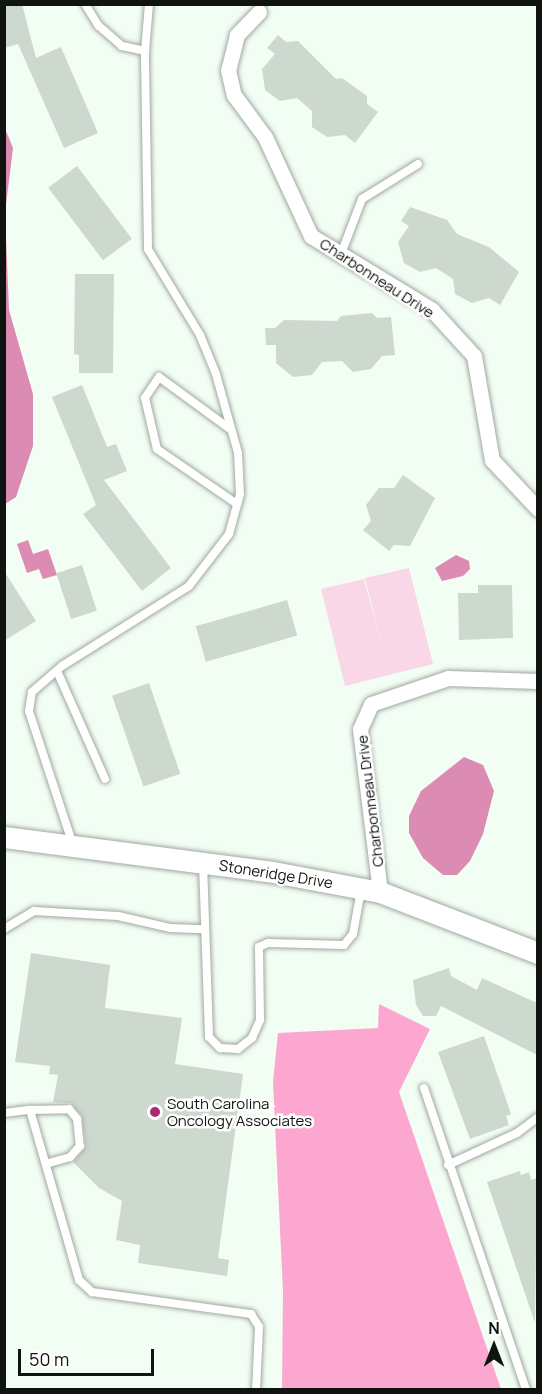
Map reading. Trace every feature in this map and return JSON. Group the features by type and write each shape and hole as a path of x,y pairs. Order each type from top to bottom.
{"street":[{"name":"Charbonneau Drive","path":"259,12 237,35 228,70 234,95 265,137 311,236 432,310 474,356 492,460 537,509"},
{"name":"Charbonneau Drive","path":"371,890 360,729 371,704 448,678 536,684"},
{"name":"Stoneridge Drive","path":"4,837 203,863 371,890 537,953"}],"lane":[{"path":"85,4 99,26 122,46 145,51"},
{"path":"73,846 29,711 32,692 57,671 189,586 229,534 237,504 238,453 200,335 148,249 145,51 150,4"},
{"path":"341,254 362,199 418,164"},
{"path":"230,429 159,377 145,398 157,449 237,504"},
{"path":"57,671 105,779"},
{"path":"203,863 209,1037 220,1048 238,1049 252,1038 260,1020 259,947 268,943 344,945 352,934 371,890"},
{"path":"4,929 34,911 118,916 170,928 204,929"},
{"path":"424,1088 448,1165 526,1389"},
{"path":"4,1113 69,1109 77,1119 80,1146 70,1157 46,1164"},
{"path":"30,1110 79,1280 92,1292 251,1314 259,1327 256,1389"},
{"path":"448,1165 517,1133 537,1117"}],"shaded area":[{"path":"4,126 13,148 5,213 9,310 33,394 33,446 16,497 5,504"},
{"path":"28,540 33,554 48,549 57,575 43,579 39,569 27,573 17,544"},
{"path":"456,555 469,561 470,569 463,576 442,581 435,568"},
{"path":"409,568 433,664 345,686 321,589 364,579 383,649 365,578"},
{"path":"464,757 483,765 494,791 483,834 470,861 457,875 443,875 423,858 409,833 409,816 421,791"},
{"path":"379,1004 430,1029 399,1092 501,1389 282,1389 283,1292 273,1082 278,1033 378,1028"}],"building":[{"path":"4,4 22,4 36,58 61,47 98,133 64,148 18,44 4,48"},
{"path":"278,35 286,42 298,41 336,79 342,78 367,96 367,104 378,112 355,143 345,135 327,137 312,127 312,111 297,98 280,101 265,90 262,69 275,54 267,48"},
{"path":"77,166 132,239 103,260 48,188"},
{"path":"410,207 447,220 457,234 489,247 519,272 500,305 489,298 472,303 455,294 453,279 436,268 420,272 404,263 398,242 409,226 401,221"},
{"path":"75,274 114,274 113,373 79,373 79,355 74,354"},
{"path":"372,313 377,318 391,317 395,355 382,356 371,369 353,372 342,361 322,362 312,375 293,377 276,363 276,345 266,345 265,328 275,328 284,320 337,321 341,316"},
{"path":"82,385 107,447 116,444 127,471 104,480 171,568 142,591 83,514 96,505 52,397"},
{"path":"403,475 435,498 410,546 394,545 389,551 363,530 371,521 366,505 379,488 394,488"},
{"path":"82,565 97,611 71,619 56,573"},
{"path":"4,571 36,621 4,641"},
{"path":"478,585 512,585 513,638 459,640 458,593 478,593"},
{"path":"287,600 297,636 206,662 196,626"},
{"path":"149,683 180,774 143,786 112,696"},
{"name":"South Carolina Oncology Associates","path":"31,953 110,965 105,1008 182,1018 175,1064 243,1074 218,1258 229,1260 227,1276 138,1263 140,1245 116,1240 122,1201 99,1188 73,1162 86,1147 82,1116 71,1103 53,1102 58,1075 49,1074 50,1066 15,1062"},
{"path":"449,968 451,976 477,990 482,978 537,1003 537,1055 441,1006 436,1016 423,1016 416,1005 413,980"},
{"path":"484,1036 511,1114 506,1116 509,1125 470,1139 438,1052"},
{"path":"520,1171 521,1175 529,1172 531,1180 537,1178 535,1323 487,1182"}],"place":[{"name":"South Carolina Oncology Associates","path":"155,1112"}]}
